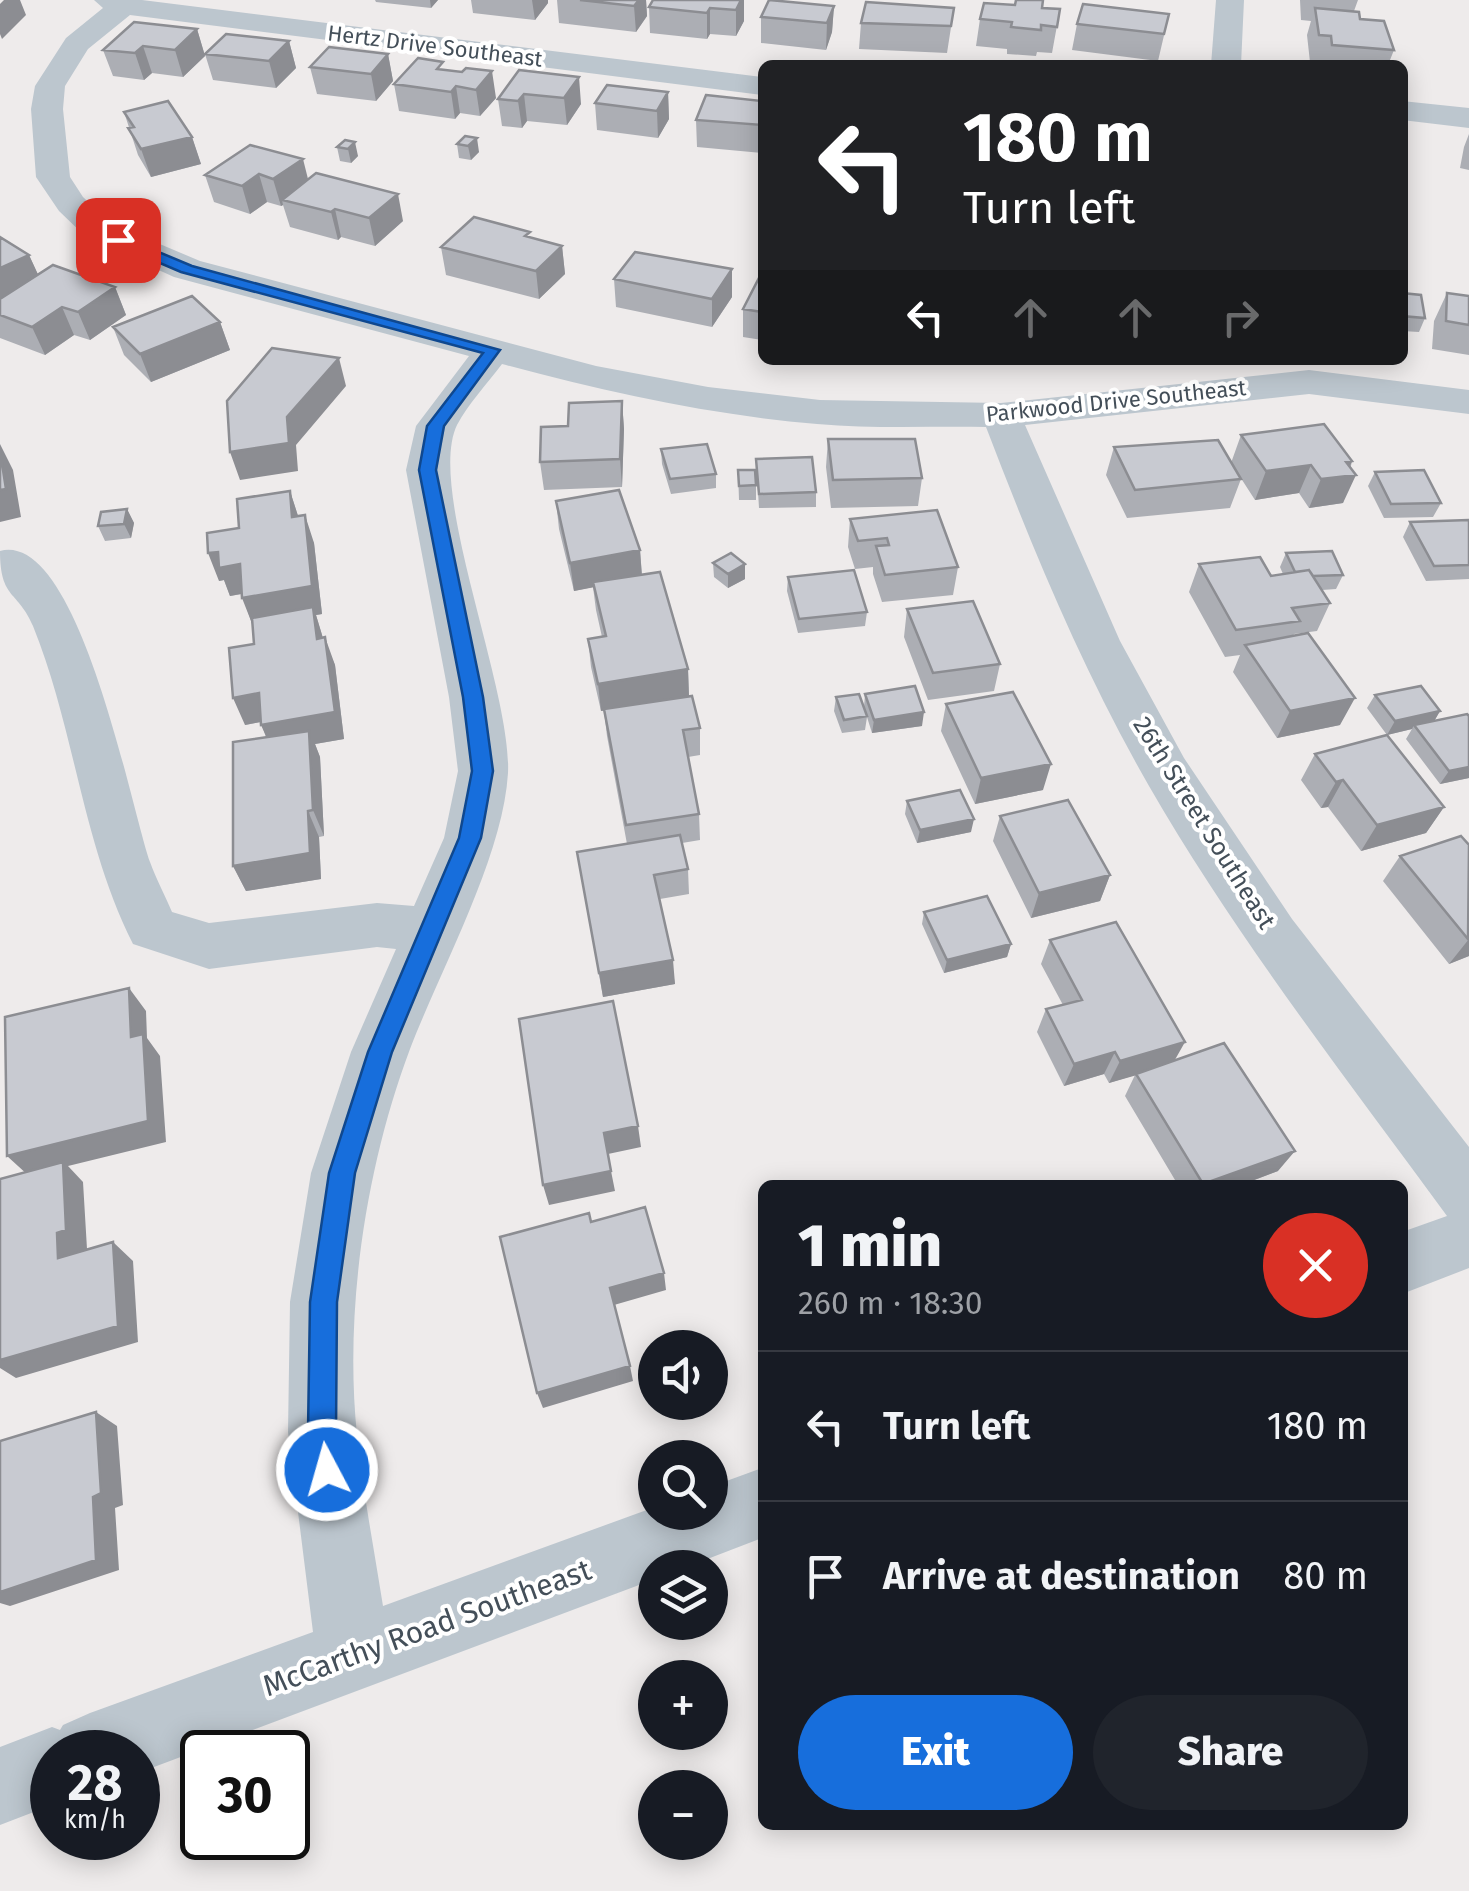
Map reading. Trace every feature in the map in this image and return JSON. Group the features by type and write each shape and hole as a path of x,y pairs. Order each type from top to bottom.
{"street":[{"path":"1226,60 1230,0"},
{"name":"Hertz Drive Southeast","path":"116,3 758,85"},
{"name":"Parkwood Drive Southeast","path":"116,3 76,44 50,86 47,109 53,177 71,204 98,230 187,269 594,377 708,399 820,412 1000,415 1309,382 1469,402"},
{"path":"1408,111 1469,118"},
{"path":"353,1656 322,1432 324,1302 342,1173 380,1052 470,838 482,771 473,697 427,470 436,426 492,350"},
{"name":"26th Street Southeast","path":"1000,415 1083,618 1166,772 1260,917 1469,1196"},
{"path":"11,563 53,618 86,715 124,862 152,928 209,946 377,925 432,930"},
{"path":"1408,1261 1469,1238"},
{"name":"McCarthy Road Southeast","path":"150,1730 758,1504"},
{"path":"0,1786 30,1774"}],"building":[{"path":"580,0 639,0 634,6"},
{"path":"653,0 741,0 736,10 710,8 707,13 649,7"},
{"path":"769,0 834,6 827,23 761,17"},
{"path":"1016,0 1043,0 1042,8 1060,9 1057,27 1011,27 1012,22 980,19 984,3 1015,5"},
{"path":"866,2 954,8 951,26 861,23"},
{"path":"1083,4 1169,14 1164,34 1077,24"},
{"path":"1315,8 1359,12 1360,19 1384,21 1394,50 1332,45 1331,36 1319,35"},
{"path":"134,22 197,29 175,50 143,46 135,53 103,50"},
{"path":"226,34 289,41 269,61 205,54"},
{"path":"329,47 388,54 371,74 310,67"},
{"path":"418,58 443,62 437,69 492,71 476,90 456,86 451,92 394,84"},
{"path":"519,70 579,77 564,98 524,94 518,101 498,99"},
{"path":"607,85 668,92 657,111 595,103"},
{"path":"706,95 758,101 758,125 696,120"},
{"path":"168,101 192,137 141,149 128,128 134,127 124,112"},
{"path":"465,136 477,138 468,146 457,144"},
{"path":"345,140 355,142 348,149 337,147"},
{"path":"250,145 303,159 273,179 259,174 242,186 205,175"},
{"path":"316,173 398,194 369,218 282,200"},
{"path":"474,217 530,232 525,236 562,246 536,271 441,247"},
{"path":"0,237 29,255 0,268"},
{"path":"635,252 732,269 712,299 614,279"},
{"path":"53,265 115,287 78,312 62,307 32,327 0,315 0,299"},
{"path":"758,280 758,311 743,309"},
{"path":"1447,293 1469,296 1469,325 1446,321"},
{"path":"1408,294 1421,295 1425,318 1408,317"},
{"path":"192,296 220,322 140,354 113,327"},
{"path":"272,348 339,358 287,417 289,443 230,452 227,401"},
{"path":"622,401 620,459 540,462 541,427 568,426 569,403"},
{"path":"1324,424 1352,461 1346,462 1356,475 1321,479 1311,465 1266,471 1241,435"},
{"path":"828,439 915,439 922,478 833,480"},
{"path":"1218,440 1241,479 1135,490 1114,447"},
{"path":"707,444 716,474 670,479 661,449"},
{"path":"0,451 6,489 0,490"},
{"path":"812,457 816,492 759,494 756,459"},
{"path":"738,470 755,470 756,485 739,486"},
{"path":"1424,470 1441,503 1391,504 1375,472"},
{"path":"619,490 640,550 570,563 556,501"},
{"path":"290,491 292,517 305,515 312,586 242,598 240,564 219,568 218,552 208,553 207,533 239,528 237,499"},
{"path":"127,509 124,524 98,526 101,512"},
{"path":"937,510 958,567 885,575 876,546 889,545 887,538 858,541 850,519"},
{"path":"1469,520 1469,565 1434,566 1410,522"},
{"path":"1332,551 1343,575 1295,572 1286,553"},
{"path":"731,553 745,564 728,574 713,563"},
{"path":"1260,557 1271,576 1309,570 1330,603 1292,608 1300,621 1236,630 1199,564"},
{"path":"854,570 867,612 799,619 788,577"},
{"path":"660,572 688,669 598,684 588,639 606,636 593,582"},
{"path":"973,601 1000,664 933,673 907,609"},
{"path":"313,607 317,639 325,637 335,712 261,725 259,693 233,698 229,648 254,644 252,618"},
{"path":"1308,633 1355,698 1290,711 1245,645"},
{"path":"915,686 924,712 874,720 865,694"},
{"path":"1421,686 1440,711 1395,721 1375,695"},
{"path":"1013,692 1051,764 981,778 946,704"},
{"path":"859,694 867,716 844,720 836,697"},
{"path":"692,696 700,728 683,730 699,814 626,825 604,709"},
{"path":"1467,714 1469,767 1449,771 1414,725"},
{"path":"309,731 313,810 308,811 310,853 233,866 233,742"},
{"path":"1387,735 1444,807 1377,825 1343,780 1336,782 1315,754"},
{"path":"960,790 974,819 920,830 907,801"},
{"path":"1068,800 1110,875 1039,893 1000,816"},
{"path":"680,835 688,869 654,875 673,960 599,973 577,852"},
{"path":"1461,836 1469,845 1468,939 1400,856"},
{"path":"987,896 1011,944 947,960 924,912"},
{"path":"1116,922 1185,1042 1120,1061 1115,1052 1074,1064 1046,1009 1082,1000 1050,940"},
{"path":"129,988 131,1037 143,1034 148,1121 7,1156 5,1017"},
{"path":"613,1001 638,1126 604,1133 611,1171 543,1185 519,1019"},
{"path":"1224,1043 1295,1151 1214,1180 1201,1180 1136,1074"},
{"path":"63,1162 66,1230 57,1233 58,1258 113,1242 118,1326 0,1360 0,1179"},
{"path":"645,1207 664,1273 610,1288 630,1366 537,1393 500,1237 589,1213 591,1222"},
{"path":"96,1412 101,1493 93,1497 96,1560 0,1592 0,1441"}],"route":[{"path":"118,240 187,269 492,350 436,426 427,470 473,697 482,771 470,838 380,1052 342,1173 324,1302 322,1432 327,1470"}]}
